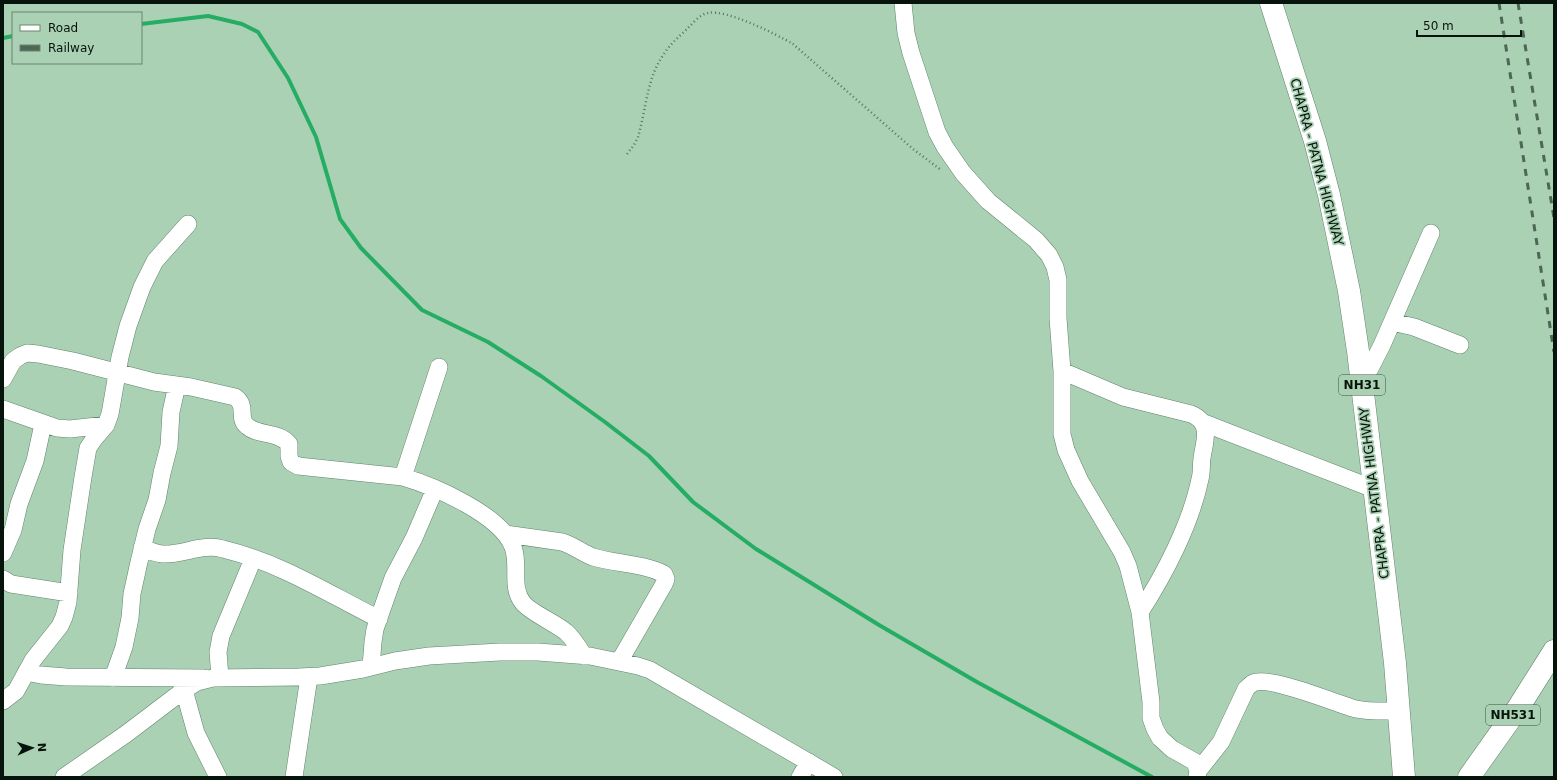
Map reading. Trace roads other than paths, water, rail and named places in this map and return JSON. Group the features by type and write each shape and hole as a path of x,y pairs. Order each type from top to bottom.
{"highway":[{"name":"CHAPRA - PATNA HIGHWAY","path":"1271,3 1298,85 1329,195 1349,291 1362,384 1374,489 1399,711 1404,777"},
{"name":"NH531","path":"1469,777 1518,708 1554,650"}],"street":[{"path":"902,3 906,33 911,53 937,132 945,147 963,173 988,201 1036,240 1049,254 1055,267 1058,280 1058,318 1062,371 1062,434 1066,450 1080,481 1122,552 1134,586 1140,612 1151,702 1151,718 1160,738 1172,749 1195,762 1197,774"},
{"path":"3,701 16,691 33,660 60,626 64,617 72,550 88,448 106,425 110,414 117,372 128,326 142,287 155,261 188,224"},
{"path":"1362,384 1382,345 1431,233"},
{"path":"1392,322 1409,326 1460,345"},
{"path":"3,379 13,361 27,353 38,354 117,372 154,382 191,387 234,397 239,400 242,406 242,420 246,426 285,439 289,444 289,456 291,462 298,466 403,477 435,489 473,508 488,518 506,534 514,547 516,561 515,582 517,593 523,603 567,632 584,656"},
{"path":"403,477 439,366"},
{"path":"1062,371 1123,397 1191,414 1199,417 1204,423 1206,432 1201,478 1192,507 1168,565 1140,612"},
{"path":"112,678 124,647 130,618 132,594 142,548 157,500 169,446 172,412 177,386"},
{"path":"3,409 57,428 70,429 106,425"},
{"path":"1204,423 1374,489"},
{"path":"3,553 13,530 19,504 35,461 43,424"},
{"path":"371,667 373,642 393,578 414,538 435,489"},
{"path":"506,534 562,542 593,557 639,566 664,574 666,579 664,584 620,662"},
{"path":"142,548 161,554 196,548 223,548 301,577 380,619"},
{"path":"217,677 218,652 221,636 254,559"},
{"path":"3,579 11,584 68,593"},
{"path":"26,672 52,677 112,678 309,676 346,672 395,661 429,656 538,652 584,656 638,666 660,676 834,777"},
{"path":"294,777 309,676"},
{"path":"64,777 126,734 184,690 197,682 217,677"},
{"path":"1197,774 1221,742 1246,689 1253,683 1261,681 1276,684 1367,711 1399,711"},
{"path":"184,690 196,733 218,777"},
{"path":"800,777 809,762"}],"waterway":[{"path":"142,24 208,16 242,24 258,32 288,78 316,137 340,219 361,248 422,310 488,342 541,376 649,456 693,502 756,549 879,625 977,682 1152,777"},
{"path":"3,38 12,36"}],"railway":[{"path":"1499,3 1554,352"},
{"path":"1518,3 1554,218"}]}
